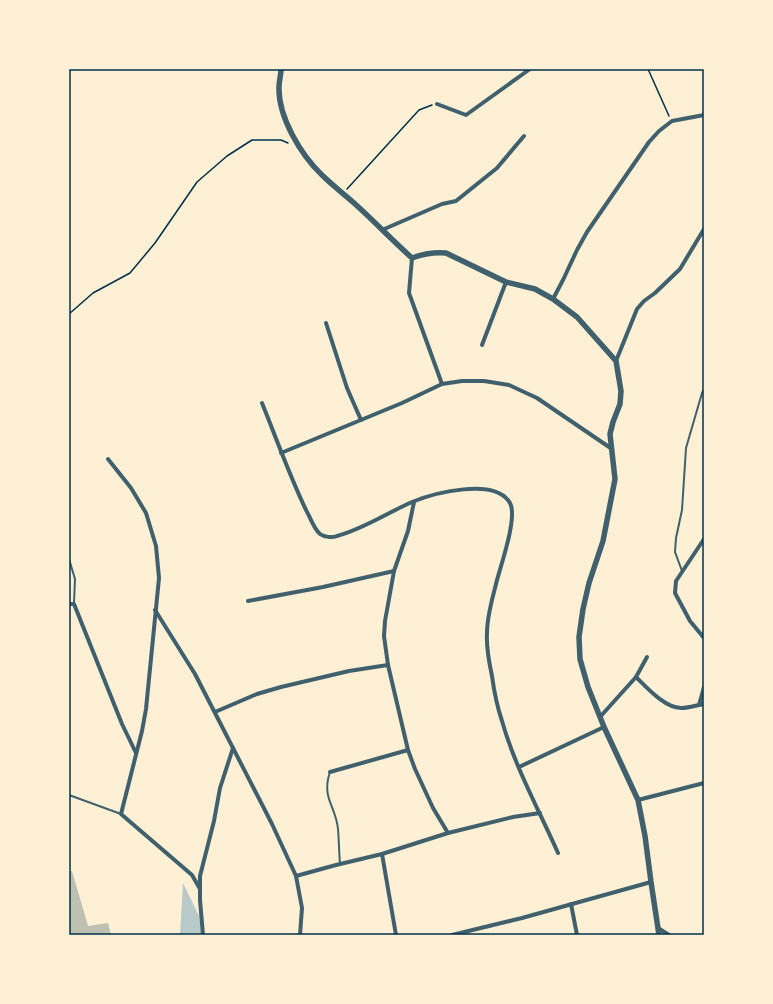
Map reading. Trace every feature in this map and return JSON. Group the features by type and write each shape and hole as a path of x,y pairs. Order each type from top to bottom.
{"street":[{"path":"281,69 279,87 280,102 285,119 309,162 321,175 343,193 412,258"},
{"path":"437,104 466,115 530,69"},
{"path":"553,299 564,280 577,250 587,232 649,142 672,121 704,115"},
{"path":"382,230 442,204 456,201 497,168 524,136"},
{"path":"616,362 637,310 644,301 655,293 680,269 704,229"},
{"path":"412,258 431,253 446,253 506,282 535,289 553,299 577,316 616,362 621,391 620,404 610,434 615,479 604,541 582,609 579,637 580,659 588,687 604,727 638,800 645,836 659,935"},
{"path":"412,258 409,293 442,384"},
{"path":"482,345 506,282"},
{"path":"326,323 347,388 361,420"},
{"path":"281,453 402,403 442,384 462,381 484,381 509,385 537,398 612,449"},
{"path":"262,403 299,496 314,526 320,534 327,537 336,537 414,502 442,493 468,488 487,489 501,494 510,504 512,515 510,531 490,609 487,633 489,660 502,722 519,767 558,853"},
{"path":"108,459 131,488 146,513 156,546 159,578 146,709 121,814 192,875 200,889"},
{"path":"414,502 408,531 394,571 384,621 384,636 388,665 408,750 433,808 448,833"},
{"path":"704,539 676,581 675,593 690,621 704,638"},
{"path":"248,601 323,587 394,571"},
{"path":"71,604 136,754"},
{"path":"156,610 195,674 272,824 296,876 302,908 300,935"},
{"path":"600,717 636,677 647,657"},
{"path":"215,712 257,694 281,687 349,671 388,665"},
{"path":"636,677 659,698 671,706 682,708 702,704 704,686"},
{"path":"519,767 604,727"},
{"path":"204,935 200,900 200,876 214,822 220,788 233,748"},
{"path":"330,772 408,750"},
{"path":"638,800 704,783"},
{"path":"296,876 382,854 448,833 513,817 540,813"},
{"path":"382,854 396,935"},
{"path":"452,935 522,918 651,882"},
{"path":"571,904 577,935"},
{"path":"658,928 669,935"}],"lane":[{"path":"682,572 675,552 676,538 682,510 686,448 704,389"},
{"path":"69,559 75,579 71,604"},
{"path":"330,772 326,782 326,791 338,828 340,864"},
{"path":"69,795 121,814"}],"path":[{"path":"648,69 672,121"},
{"path":"343,193 419,110 429,105 437,104"},
{"path":"69,314 93,293 130,273 154,243 197,182 227,156 252,140 281,140 301,148"}],"shaded area":[{"path":"183,883 199,916 202,935 180,935"}],"building":[{"path":"69,871 72,871 88,926 108,923 111,935 69,935"}]}
